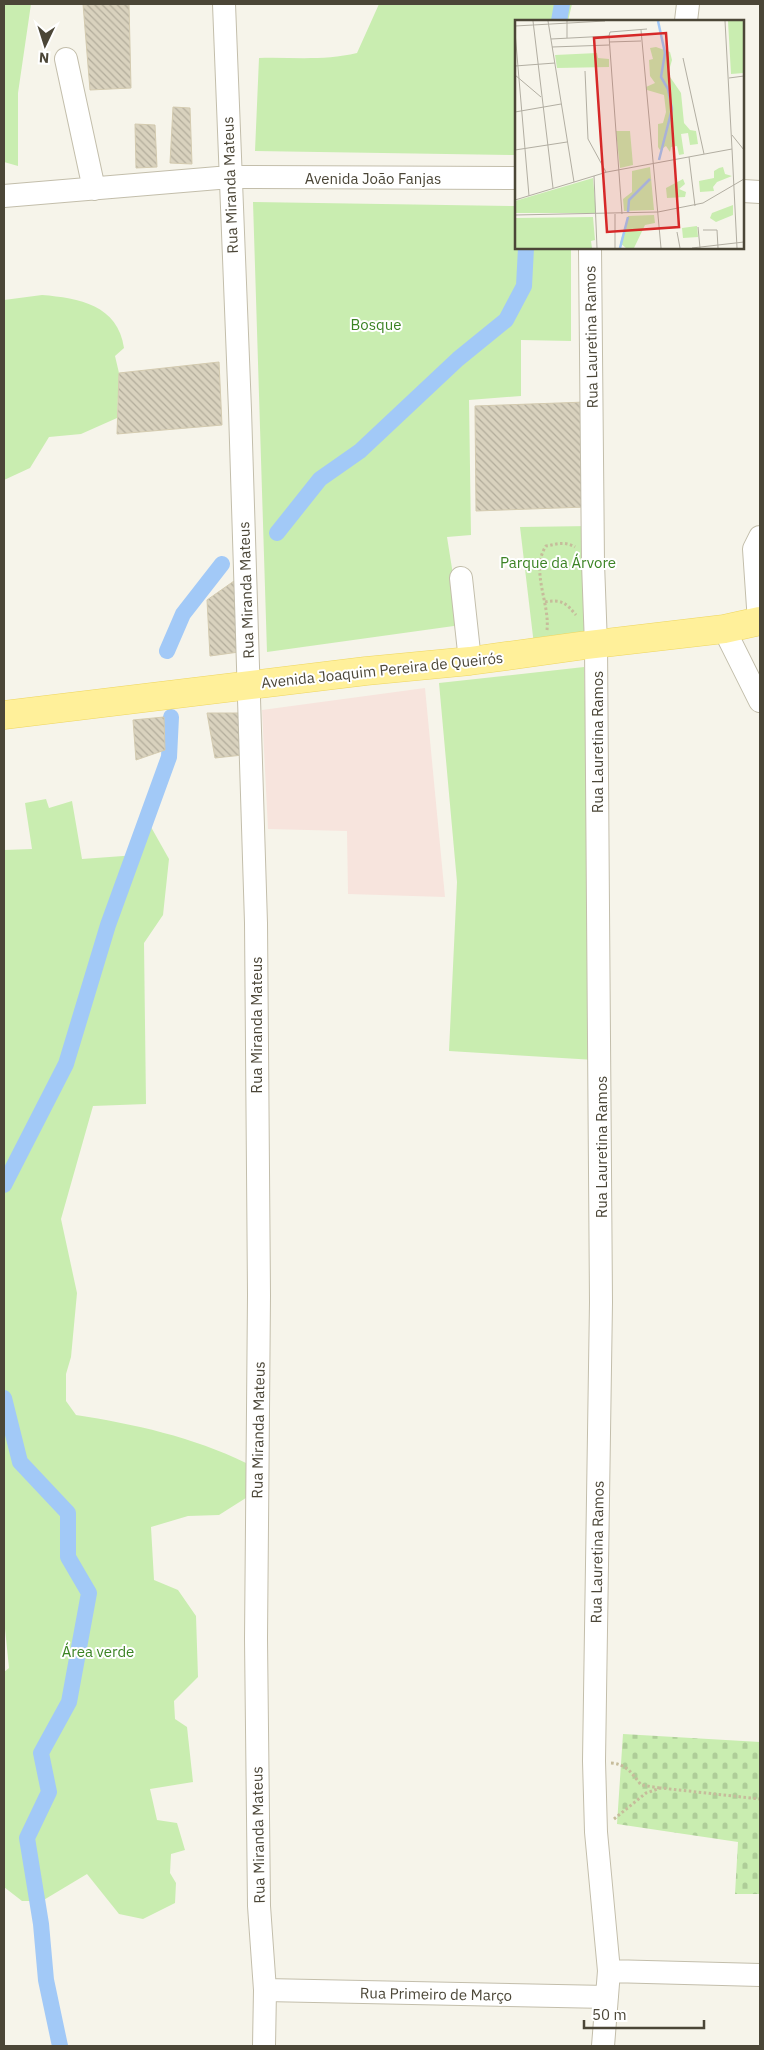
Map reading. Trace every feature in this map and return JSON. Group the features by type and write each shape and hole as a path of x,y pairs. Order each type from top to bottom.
{"main road":[{"name":"Avenida Joaquim Pereira de Queirós","path":"4,715 366,671 470,661 544,650 724,629 759,622"}],"street":[{"name":"Rua Miranda Mateus","path":"224,4 240,410 256,923 259,1295 256,1629 259,1906 265,1990 264,2046"},
{"path":"686,20 688,4"},
{"path":"4,196 94,189 66,59"},
{"name":"Avenida João Fanjas","path":"94,189 230,177 515,178"},
{"path":"744,191 760,192"},
{"name":"Rua Lauretina Ramos","path":"590,249 594,563 588,645 601,1302 594,1761 596,1832 608,1971 603,2046"},
{"path":"759,622 754,549 760,537"},
{"path":"461,578 470,661"},
{"path":"724,629 760,701"},
{"path":"608,1971 760,1975"},
{"name":"Rua Primeiro de Março","path":"265,1990 607,1997"}],"path":[{"path":"544,650 548,619 540,566 542,552 546,546 559,543 569,544 575,547 576,555 594,563"},
{"path":"545,602 560,601 568,604 576,615 588,645"},
{"path":"594,1761 621,1764 641,1784 661,1788 760,1798"},
{"path":"596,1832 622,1814 646,1793 661,1788"}],"shaded area":[{"path":"425,688 445,897 348,894 347,831 268,829 262,710"}],"green space":[{"path":"4,4 31,4 18,93 18,166 4,162"},
{"path":"379,4 572,4 568,20 515,20 515,155 255,151 259,58 320,58 357,53"},
{"name":"Bosque","path":"253,202 515,206 515,249 571,249 571,341 521,340 521,396 469,400 471,535 447,537 461,625 267,652"},
{"path":"42,295 70,298 95,306 114,322 124,348 115,356 119,373 117,418 81,434 49,437 30,468 4,480 4,300"},
{"name":"Parque da Árvore","path":"591,526 595,639 534,645 520,527"},
{"path":"584,667 595,1060 449,1051 457,882 439,683"},
{"name":"Área verde","path":"46,799 49,808 72,801 82,859 137,855 151,827 169,859 163,915 144,943 146,1104 93,1106 61,1219 77,1293 71,1357 66,1374 66,1401 76,1415 163,1433 205,1446 246,1463 249,1496 219,1515 188,1516 151,1527 154,1580 178,1590 196,1616 198,1677 174,1701 175,1719 187,1727 193,1782 150,1789 157,1820 177,1823 185,1850 171,1854 170,1873 176,1883 175,1903 143,1919 119,1914 87,1874 42,1901 22,1901 4,1887 4,1672 9,1668 4,1619 4,850 32,849 25,803"},
{"path":"623,1734 760,1742 760,1894 735,1894 738,1842 617,1824"}],"building":[{"path":"83,4 129,4 131,88 90,90"},
{"path":"173,107 190,108 192,164 170,163"},
{"path":"135,124 155,125 157,167 136,168"},
{"path":"219,362 222,425 117,434 119,373"},
{"path":"586,402 586,507 476,511 475,406"},
{"path":"234,581 239,652 210,656 207,600"},
{"path":"207,713 242,713 243,755 215,758"},
{"path":"164,717 165,750 136,760 133,720"}],"waterway":[{"path":"559,20 562,4"},
{"path":"277,533 320,479 360,451 458,359 506,320 524,286 526,249"},
{"path":"167,651 183,614 222,564"},
{"path":"4,1185 66,1064 108,925 169,757 171,717"},
{"path":"4,1398 20,1462 68,1513 68,1557 89,1593 69,1702 41,1753 49,1792 27,1838 41,1924 46,1980 60,2046"}]}
